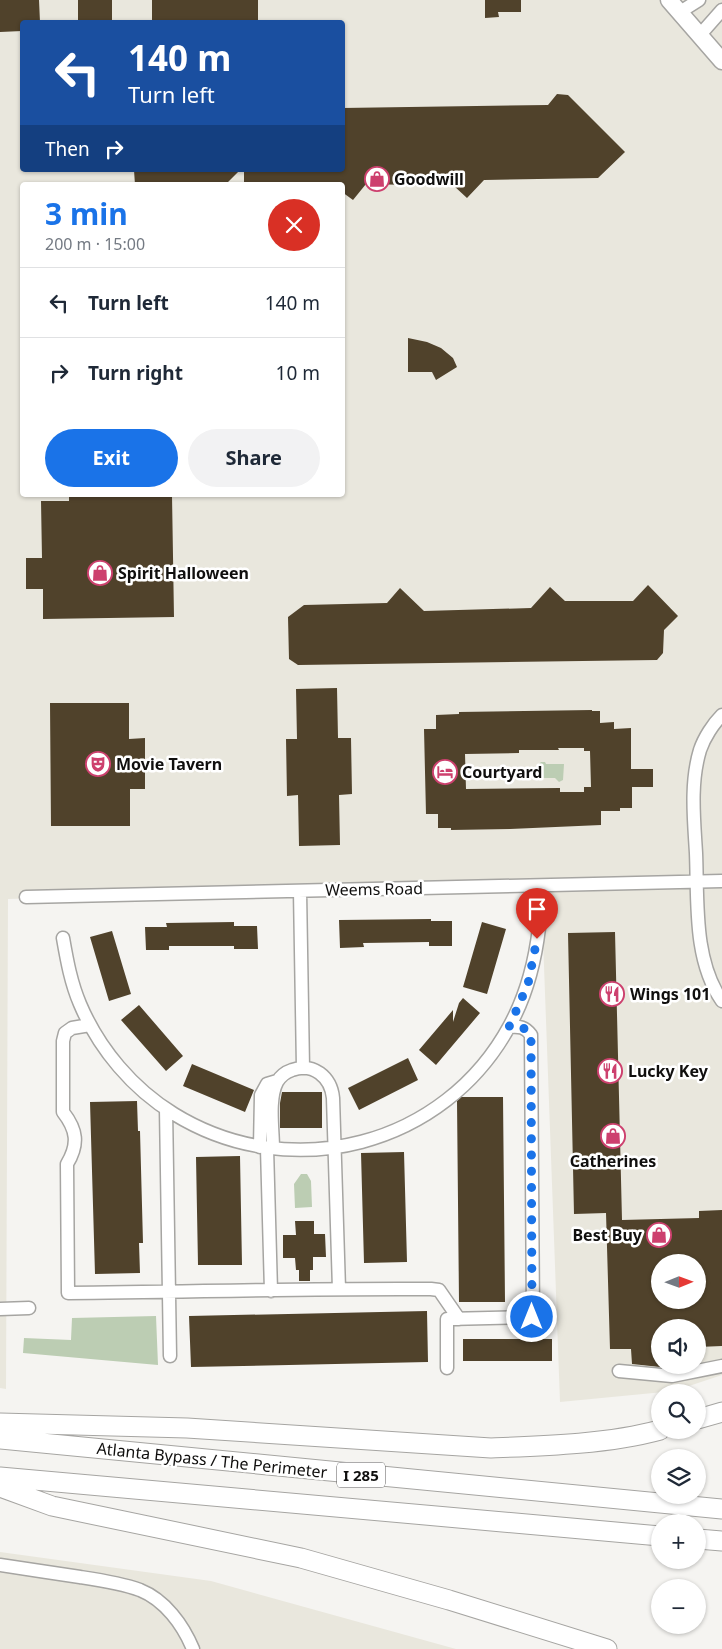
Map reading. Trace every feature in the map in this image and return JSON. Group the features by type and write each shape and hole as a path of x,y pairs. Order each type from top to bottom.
{"highway":[{"path":"706,1417 722,1412"},
{"path":"0,1423 187,1428 491,1448 541,1446 638,1436 651,1432"},
{"name":"Atlanta Bypass / The Perimeter","path":"0,1439 722,1509"},
{"name":"I 285","path":"0,1477 651,1535"},
{"path":"0,1487 52,1506 301,1558 449,1600 607,1649"},
{"path":"706,1540 722,1542"}],"main road":[{"path":"675,6 722,61"}],"street":[{"path":"675,6 699,0"},
{"path":"699,36 722,10"},
{"path":"722,715 715,722 700,749 693,795 700,937 707,968 722,1001"},
{"name":"Weems Road","path":"26,897 722,881"},
{"path":"300,891 303,1068"},
{"path":"63,938 72,983 90,1025 102,1045 121,1069 148,1095 166,1109 206,1131 227,1139 267,1148 294,1150 336,1148 362,1142 384,1135 424,1116 443,1103 477,1072 492,1054 509,1027 531,973 539,928"},
{"path":"90,1025 72,1028 65,1033 64,1041 63,1112 70,1121 75,1133 72,1155 67,1164 68,1293 271,1291 339,1288 439,1290 459,1319"},
{"path":"447,1368 447,1319 532,1317 531,1035 526,1028 518,1026 509,1027"},
{"path":"271,1291 267,1148 262,1095 267,1084 277,1081 288,1072 303,1068 318,1072 329,1083 333,1098 339,1288"},
{"path":"166,1109 170,1356"},
{"path":"0,1309 29,1308"},
{"path":"619,1371 672,1376 722,1366"},
{"path":"0,1565 111,1582 142,1591 164,1606 179,1622 186,1633 192,1649"}],"shaded area":[{"path":"0,0 722,0 722,1375 695,1384 651,1384 651,1393 560,1402 541,884 8,899 6,1389 0,1388"},
{"path":"541,762 546,764 564,764 563,780 559,782 555,778 538,778 538,765"},
{"path":"301,1174 307,1174 311,1181 312,1207 295,1208 294,1184"},
{"path":"156,1316 158,1365 23,1353 24,1338 71,1340 72,1318"},
{"path":"0,1552 211,1581 456,1649 0,1649"}],"building":[{"path":"0,0 39,0 40,20 20,20 20,31 0,32"},
{"path":"78,0 112,0 112,20 78,20"},
{"path":"152,0 258,0 258,20 152,20"},
{"path":"485,0 521,0 521,12 498,12 499,17 485,18"},
{"path":"557,94 568,95 625,152 598,178 484,180 467,198 454,186 366,184 353,200 345,194 345,182 244,182 244,172 345,172 345,108 548,105"},
{"path":"134,172 238,172 228,182 135,182"},
{"path":"408,338 427,342 441,348 453,358 457,367 436,380 432,372 408,372"},
{"name":"Spirit Halloween","path":"69,497 172,497 174,617 43,619 43,589 26,589 26,558 42,558 41,501 69,501"},
{"path":"648,585 678,616 664,630 663,653 657,660 298,665 289,659 288,617 304,605 387,603 400,588 424,611 531,608 550,587 565,601 633,601"},
{"path":"337,688 338,738 351,738 352,794 339,795 340,845 299,846 298,795 287,796 286,739 297,739 296,689"},
{"name":"Movie Tavern","path":"50,703 129,703 129,739 145,738 145,789 130,789 130,826 51,826"},
{"name":"Courtyard","path":"600,711 600,723 614,722 614,729 631,728 631,769 653,769 653,787 632,787 632,808 620,808 620,811 601,811 601,825 510,829 451,830 451,828 438,828 438,814 426,814 424,729 436,729 436,715 459,714 459,712","holes":["584,748 584,751 590,751 591,787 584,787 584,792 560,792 560,788 466,789 465,754 519,753 519,750"]},
{"path":"431,919 431,921 452,921 452,946 429,946 429,942 363,943 364,947 340,948 339,920"},
{"path":"234,922 234,926 257,926 258,949 234,949 234,946 169,946 169,950 146,950 145,927 167,927 166,923"},
{"path":"482,922 506,929 487,994 463,987"},
{"path":"112,931 131,994 109,1001 90,937"},
{"path":"615,932 622,1220 699,1218 699,1211 722,1210 722,1346 706,1347 706,1319 651,1319 651,1366 632,1364 631,1349 610,1349 606,1213 574,1214 568,933"},
{"path":"463,998 480,1013 436,1065 419,1050 453,1010 453,1022 459,1003"},
{"path":"139,1005 183,1056 166,1071 121,1020"},
{"path":"408,1058 418,1080 359,1110 348,1088"},
{"path":"192,1064 254,1090 245,1112 183,1086"},
{"path":"282,1092 322,1092 322,1128 280,1128"},
{"path":"461,1097 503,1097 505,1302 459,1302 457,1101"},
{"path":"137,1101 138,1131 140,1131 143,1243 139,1243 140,1273 95,1274 90,1102"},
{"path":"404,1152 407,1262 364,1263 361,1153"},
{"path":"240,1156 242,1265 198,1265 196,1157"},
{"path":"295,1221 314,1221 314,1234 325,1234 326,1257 313,1257 313,1270 310,1270 310,1281 299,1281 299,1270 296,1270 295,1258 283,1258 283,1235 296,1235"},
{"path":"427,1311 428,1362 191,1367 189,1316"},
{"path":"463,1339 552,1339 552,1361 463,1361"}],"place":[{"name":"Goodwill","path":"377,179"},
{"name":"Spirit Halloween","path":"100,573"},
{"name":"Movie Tavern","path":"98,764"},
{"name":"Courtyard","path":"445,772"},
{"name":"Wings 101","path":"612,994"},
{"name":"Lucky Key","path":"610,1071"},
{"name":"Catherines","path":"613,1136"},
{"name":"Best Buy","path":"659,1235"}],"route":[{"path":"532,1317 531,1035 526,1028 518,1026 509,1027 528,984 537,939"}]}
